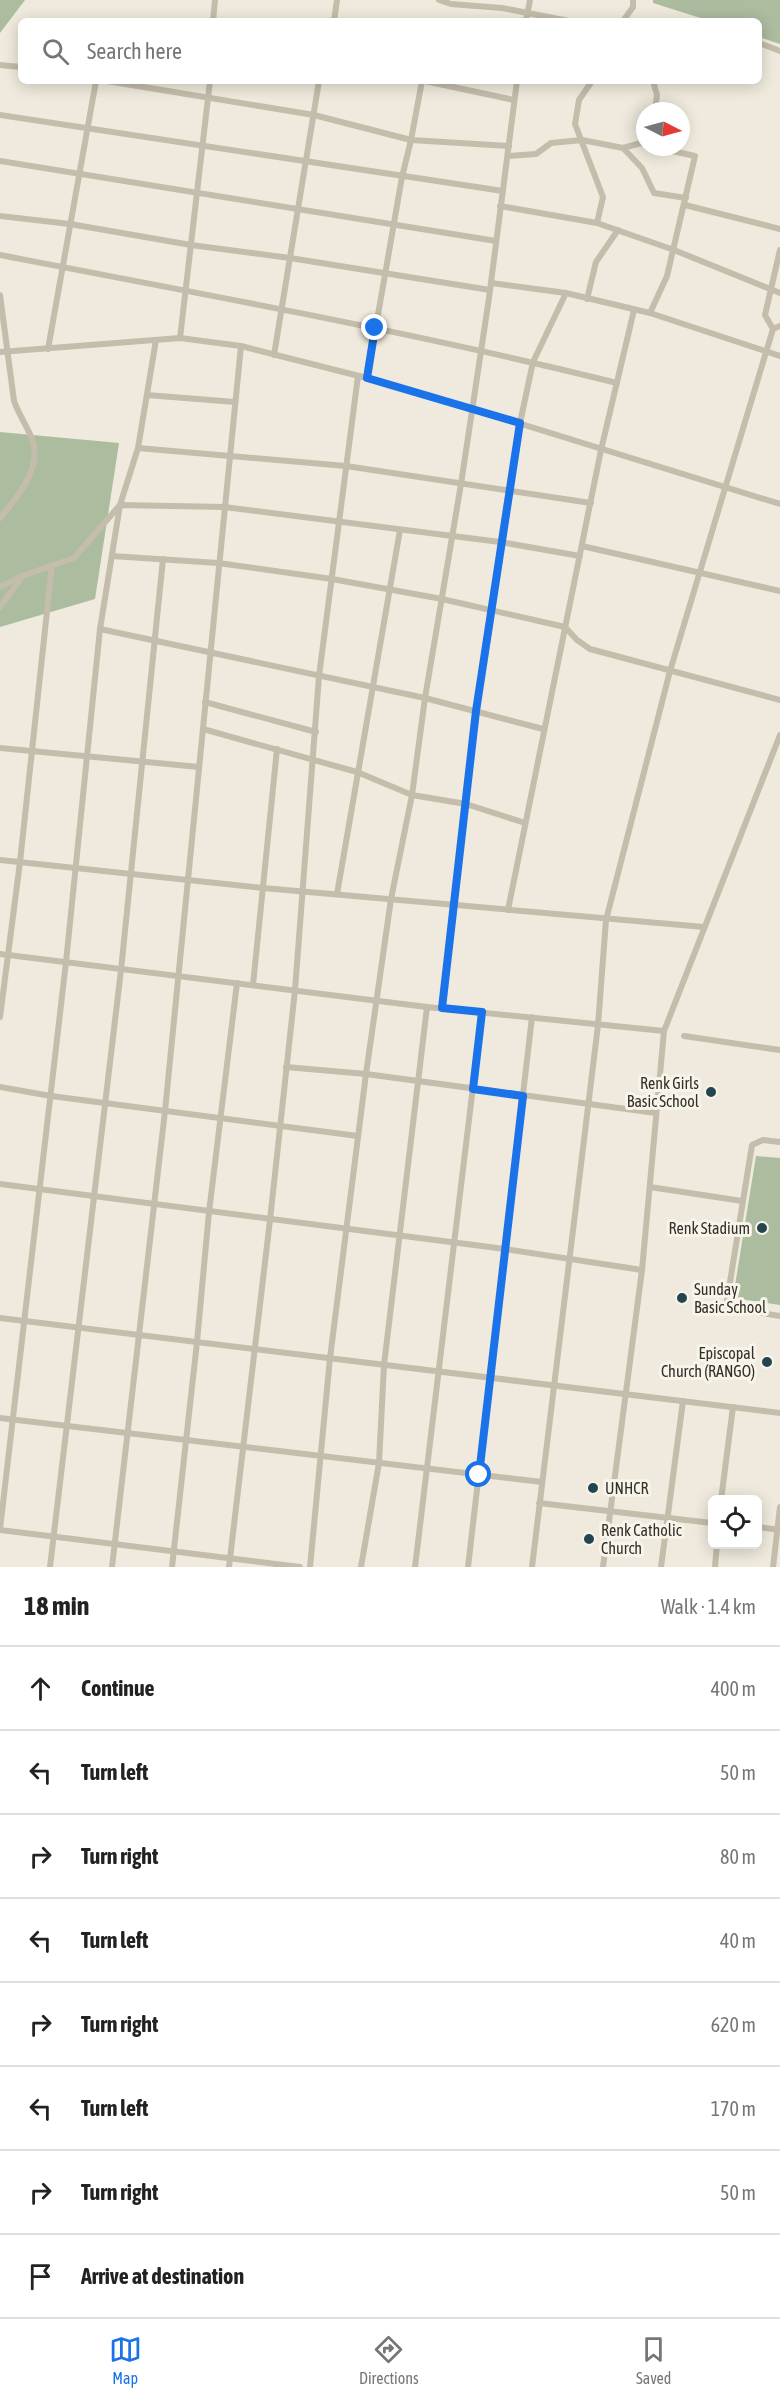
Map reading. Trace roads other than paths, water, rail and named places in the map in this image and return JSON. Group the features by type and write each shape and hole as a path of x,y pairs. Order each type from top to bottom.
{"street":[{"path":"213,18 214,0"},
{"path":"334,18 336,0"},
{"path":"439,0 451,4 502,8 553,18"},
{"path":"501,0 502,8"},
{"path":"527,18 530,0"},
{"path":"625,18 633,7 633,0"},
{"path":"762,44 780,51"},
{"path":"0,65 18,67"},
{"path":"48,349 95,84"},
{"path":"125,84 314,115 411,140 509,146"},
{"path":"180,338 210,84"},
{"path":"274,355 319,84"},
{"path":"367,378 402,177 422,84"},
{"path":"437,84 514,100"},
{"path":"310,1567 330,1358 376,1000 412,795 425,698 461,484 491,287 517,84"},
{"path":"590,84 579,100 575,124 603,197 597,223"},
{"path":"654,84 656,102"},
{"path":"0,115 503,191"},
{"path":"508,156 536,154 551,143 582,140 623,148 636,144"},
{"path":"623,148 642,168 654,193 780,229"},
{"path":"650,313 667,276 674,250 695,156 690,155"},
{"path":"0,161 496,241"},
{"path":"500,206 597,223 674,250 780,293"},
{"path":"0,216 70,224 191,246 290,258 385,274 491,287 566,293 650,313 780,356"},
{"path":"587,299 596,262 618,230"},
{"path":"532,1567 598,1025 606,920 670,671 773,329 765,315 780,250"},
{"path":"0,255 375,328 533,362 617,383"},
{"path":"442,1008 476,711 508,490 533,362 566,293"},
{"path":"0,295 3,352 14,401 36,453 32,473 0,518"},
{"path":"508,910 543,729 634,310"},
{"path":"773,329 780,326"},
{"path":"3,352 180,338 241,346 367,378 780,504"},
{"path":"156,340 138,448 120,505 100,629 77,868 0,1529 300,1567"},
{"path":"112,1567 165,1111 241,346"},
{"path":"229,1567 295,990 319,676 358,376"},
{"path":"147,395 235,402"},
{"path":"138,448 346,466 591,503"},
{"path":"120,505 224,507 500,542 580,556"},
{"path":"0,587 22,576 74,558 120,505"},
{"path":"337,894 357,772 375,688 400,530"},
{"path":"582,546 780,591"},
{"path":"112,556 218,563 332,579 491,609 565,627 591,650 780,700"},
{"path":"50,1567 132,874 163,559"},
{"path":"0,1017 20,862 52,565"},
{"path":"0,608 22,576"},
{"path":"100,629 425,698 543,729"},
{"path":"206,702 316,732"},
{"path":"203,729 357,772 412,795 466,804 525,823"},
{"path":"603,1567 642,1270 664,1031 780,735"},
{"path":"0,748 199,767"},
{"path":"253,985 277,749"},
{"path":"0,860 263,888 704,927"},
{"path":"0,954 427,1007 664,1031"},
{"path":"171,1567 197,1342 209,1212 237,983"},
{"path":"361,1567 379,1463 384,1365 427,1007"},
{"path":"415,1567 482,1012"},
{"path":"468,1567 532,1017"},
{"path":"684,1036 780,1050"},
{"path":"286,1066 366,1074 657,1113"},
{"path":"0,1087 51,1096 358,1136"},
{"path":"780,1142 763,1140 752,1145 726,1307 780,1316"},
{"path":"0,1184 454,1243 642,1270"},
{"path":"650,1187 742,1200"},
{"path":"0,1318 780,1413"},
{"path":"661,1567 683,1401"},
{"path":"722,1495 733,1407"},
{"path":"0,1418 542,1482"},
{"path":"539,1503 708,1523"},
{"path":"773,1567 780,1507"},
{"path":"762,1528 779,1530"},
{"path":"715,1567 717,1549"}],"place":[{"name":"Renk Girls Basic School","path":"711,1092"},
{"name":"Renk Stadium","path":"762,1228"},
{"name":"Sunday Basic School","path":"682,1298"},
{"name":"Episcopal Church (RANGO)","path":"767,1362"},
{"name":"UNHCR","path":"593,1488"},
{"name":"Renk Catholic Church","path":"589,1539"}]}
